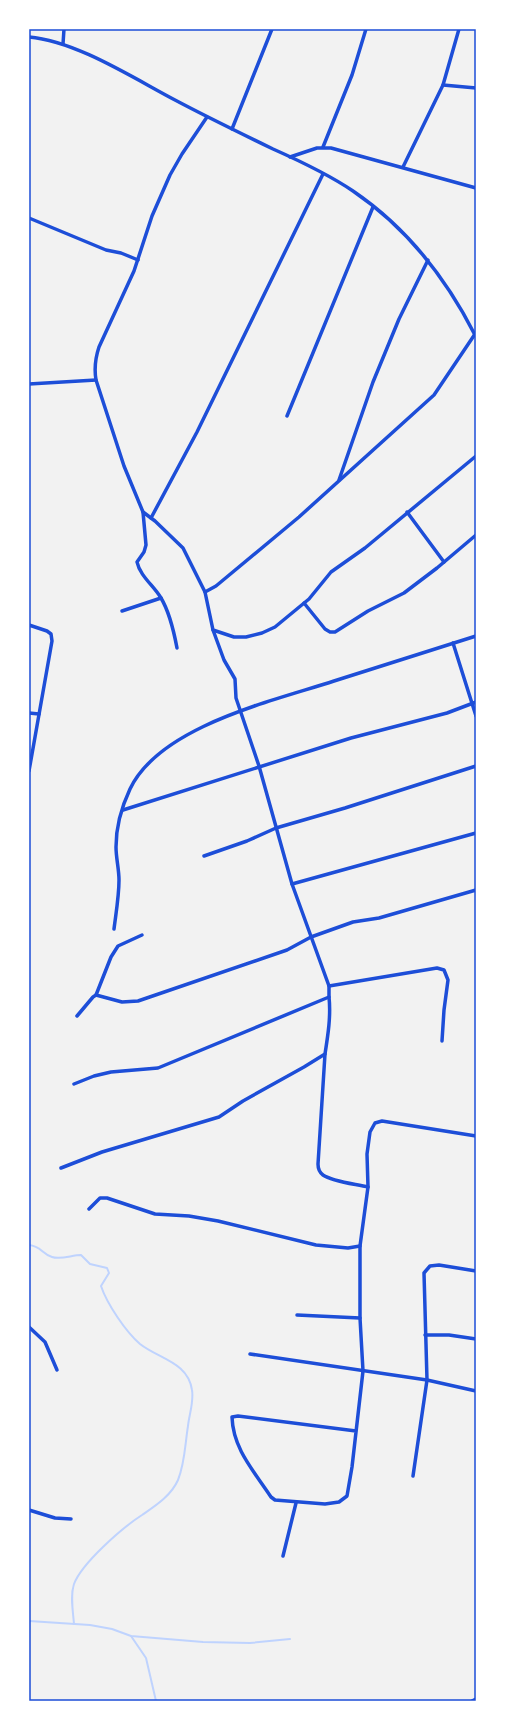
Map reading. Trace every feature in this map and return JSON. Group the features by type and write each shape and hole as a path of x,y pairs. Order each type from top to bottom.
{"street":[{"path":"63,44 64,29"},
{"path":"232,129 272,29"},
{"path":"322,147 352,75 366,29"},
{"path":"403,167 443,85 459,29"},
{"path":"29,37 41,38 63,44 87,54 207,117 324,174 353,191 404,234 428,260 446,285 476,335 434,395 299,517 216,586 205,592"},
{"path":"443,85 476,88"},
{"path":"177,648 173,628 161,598 151,587 138,567 137,562 144,552 146,545 143,512 124,466 96,380 95,358 98,347 138,260 152,216 170,175 207,117"},
{"path":"290,157 322,147 331,148 476,188"},
{"path":"151,518 197,432 324,174"},
{"path":"287,416 373,207"},
{"path":"29,218 106,250 121,253 138,260"},
{"path":"338,481 373,382 399,319 428,260"},
{"path":"29,384 96,380"},
{"path":"213,630 234,637 246,637 262,633 275,627 317,591 331,572 365,548 476,456"},
{"path":"143,512 183,548 205,592 213,630 224,660 235,679 236,698 259,766 292,884 329,986 329,1031 324,1054 318,1164 319,1170 323,1175 368,1187"},
{"path":"407,512 444,562"},
{"path":"304,603 325,629 330,632 335,632 368,611 393,600 404,593 476,535"},
{"path":"122,612 161,598"},
{"path":"29,625 47,631 51,634 52,641 29,771"},
{"path":"114,929 119,880 116,848 118,826 122,810 131,788 142,771 155,756 170,745 195,731 240,711 476,636"},
{"path":"453,643 474,702 476,716"},
{"path":"122,810 350,738 447,713 474,702"},
{"path":"29,713 39,714"},
{"path":"204,856 247,841 276,828 345,808 476,766"},
{"path":"292,884 476,833"},
{"path":"96,995 122,1002 138,1001 287,950 311,937 353,922 378,918 476,890"},
{"path":"77,1016 96,995 111,957 118,946 142,935"},
{"path":"329,986 437,968 444,970 448,980 442,1041"},
{"path":"74,1084 94,1076 111,1072 158,1068 329,997"},
{"path":"61,1168 102,1152 219,1117 243,1101 304,1067 324,1054"},
{"path":"356,1431 234,1415 232,1417 236,1441 243,1457 275,1500 296,1503 325,1504 339,1502 346,1496 350,1482 356,1431 363,1371 360,1318 360,1246 368,1187 367,1154 370,1132 375,1123 382,1121 476,1136"},
{"path":"89,1208 97,1200 103,1197 155,1214 189,1216 218,1221 316,1245 348,1248 360,1246"},
{"path":"413,1476 427,1380 424,1272 430,1266 439,1265 476,1271"},
{"path":"296,1315 360,1318"},
{"path":"29,1327 45,1342 57,1370"},
{"path":"425,1335 449,1335 476,1339"},
{"path":"250,1354 427,1380 476,1391"},
{"path":"283,1556 296,1503"},
{"path":"29,1510 55,1518 71,1519"},
{"path":"472,1701 476,1699"}],"waterway":[{"path":"29,1245 36,1247 49,1256 55,1258 81,1255 90,1264 107,1268 109,1273 101,1286 118,1317 140,1344 179,1367 185,1373 192,1390 192,1404 183,1460 180,1474 175,1486 167,1496 114,1537 85,1566 74,1584 72,1593 74,1624"},
{"path":"29,1621 90,1625 112,1629 131,1636 203,1642 250,1643 290,1639"},
{"path":"131,1636 146,1658 156,1701"}]}
